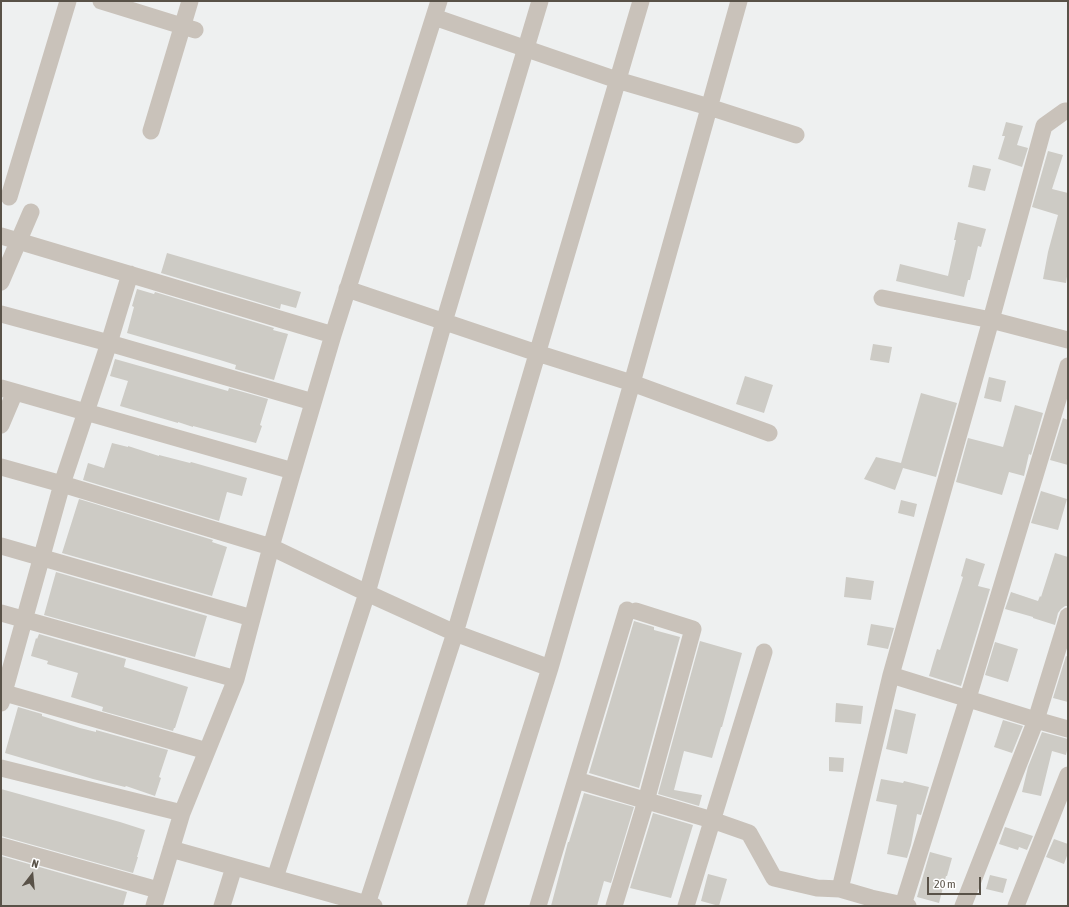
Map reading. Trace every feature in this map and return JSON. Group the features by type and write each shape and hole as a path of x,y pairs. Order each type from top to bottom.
{"street":[{"path":"10,197 68,1"},
{"path":"101,1 189,28"},
{"path":"151,131 189,28 190,1"},
{"path":"275,878 367,593 444,322 540,1"},
{"path":"171,849 275,878 345,902 370,905 455,633 641,1"},
{"path":"475,906 550,668 739,1"},
{"path":"1,846 156,898 182,813 236,679 271,547 333,335 437,9 526,49 618,80 796,135"},
{"path":"840,889 891,675 1044,126 1065,111 1068,111"},
{"path":"1,282 31,212"},
{"path":"1,236 333,335"},
{"path":"130,274 109,343 62,484 2,696 207,751"},
{"path":"348,290 632,383 769,434"},
{"path":"882,298 991,320 1068,340"},
{"path":"1,314 109,343 313,402"},
{"path":"576,780 712,820 749,833 774,878 817,888 840,889 870,902 906,905 1068,366"},
{"path":"1,425 8,390 293,471"},
{"path":"1,467 271,547 455,633 550,668"},
{"path":"1,546 252,618"},
{"path":"538,906 576,780 631,610 693,629 646,801 614,906"},
{"path":"1,613 236,679"},
{"path":"963,906 1036,720 1068,616"},
{"path":"686,906 764,652"},
{"path":"891,675 1068,729"},
{"path":"1,768 182,813"},
{"path":"1016,906 1068,775"},
{"path":"222,906 234,867"}],"building":[{"path":"1006,122 1023,126 1017,145 1028,148 1022,167 998,159 1005,136 1002,136"},
{"path":"1048,151 1063,155 1052,189 1068,193 1068,270 1066,283 1043,279 1048,252 1058,215 1032,207"},
{"path":"973,165 991,169 985,191 968,187"},
{"path":"958,222 986,229 981,247 978,246 970,280 968,280 964,297 896,281 900,264 948,276 956,240 954,240"},
{"path":"167,253 301,292 296,308 281,304 280,309 161,273"},
{"path":"137,289 154,294 155,292 274,328 273,330 288,334 274,380 235,369 236,365 127,333"},
{"path":"873,344 892,347 889,363 870,360"},
{"path":"115,359 228,391 229,388 268,399 260,425 262,426 256,443 120,406 128,381 110,376"},
{"path":"745,376 773,385 764,413 736,404"},
{"path":"989,377 1006,381 1001,402 984,398"},
{"path":"921,393 957,403 936,477 903,468 895,490 864,479 876,457 901,463"},
{"path":"1015,405 1043,413 1031,455 1029,454 1024,476 1009,472 1002,495 956,482 968,438 1003,447"},
{"path":"1063,418 1068,420 1068,465 1050,460"},
{"path":"112,443 128,446 159,456 191,462 247,478 242,496 227,492 219,521 83,480 88,463 104,468"},
{"path":"1041,491 1067,499 1058,530 1031,523"},
{"path":"79,499 213,540 212,542 227,547 212,596 62,553"},
{"path":"901,500 917,504 914,517 898,513"},
{"path":"1055,553 1068,557 1068,606 1065,606 1058,613 1055,625 1005,609 1011,592 1038,601 1040,596 1041,597"},
{"path":"966,558 985,564 978,586 990,589 961,686 929,676 937,649 940,650 963,577 961,576"},
{"path":"56,572 207,616 195,657 44,615"},
{"path":"846,577 874,581 871,600 844,597"},
{"path":"634,621 654,627 654,630 680,637 639,788 589,773"},
{"path":"871,624 894,628 888,649 867,645"},
{"path":"39,634 126,659 124,667 188,687 173,731 102,711 103,707 71,697 78,673 47,664 48,661 31,656 36,638 37,639"},
{"path":"700,641 742,653 712,758 684,751 674,790 702,795 699,806 658,794"},
{"path":"995,642 1018,649 1008,682 985,675"},
{"path":"1066,656 1068,657 1068,702 1053,698"},
{"path":"836,703 863,706 861,724 835,722"},
{"path":"18,707 80,728 96,732 96,730 168,750 159,777 161,778 155,796 126,786 93,779 5,753"},
{"path":"895,709 916,714 907,754 886,749"},
{"path":"1003,720 1023,726 1012,753 994,747"},
{"path":"1042,732 1068,739 1068,746 1066,755 1052,751 1041,796 1022,792 1028,767"},
{"path":"829,757 844,758 843,772 829,771"},
{"path":"881,779 903,783 904,781 929,787 921,815 917,814 907,858 887,854 897,805 876,801"},
{"path":"1,789 145,830 133,873 1,836"},
{"path":"584,793 634,807 611,883 604,881 597,906 551,906 568,842"},
{"path":"653,813 693,825 671,898 630,888"},
{"path":"1005,827 1033,836 1027,850 1019,847 1018,850 999,844"},
{"path":"1054,839 1068,844 1068,853 1064,864 1046,857"},
{"path":"930,852 952,858 939,903 917,897"},
{"path":"1,856 127,892 123,906 1,906"},
{"path":"708,874 727,879 719,906 701,901"},
{"path":"990,875 1007,879 1003,893 986,889"}]}
